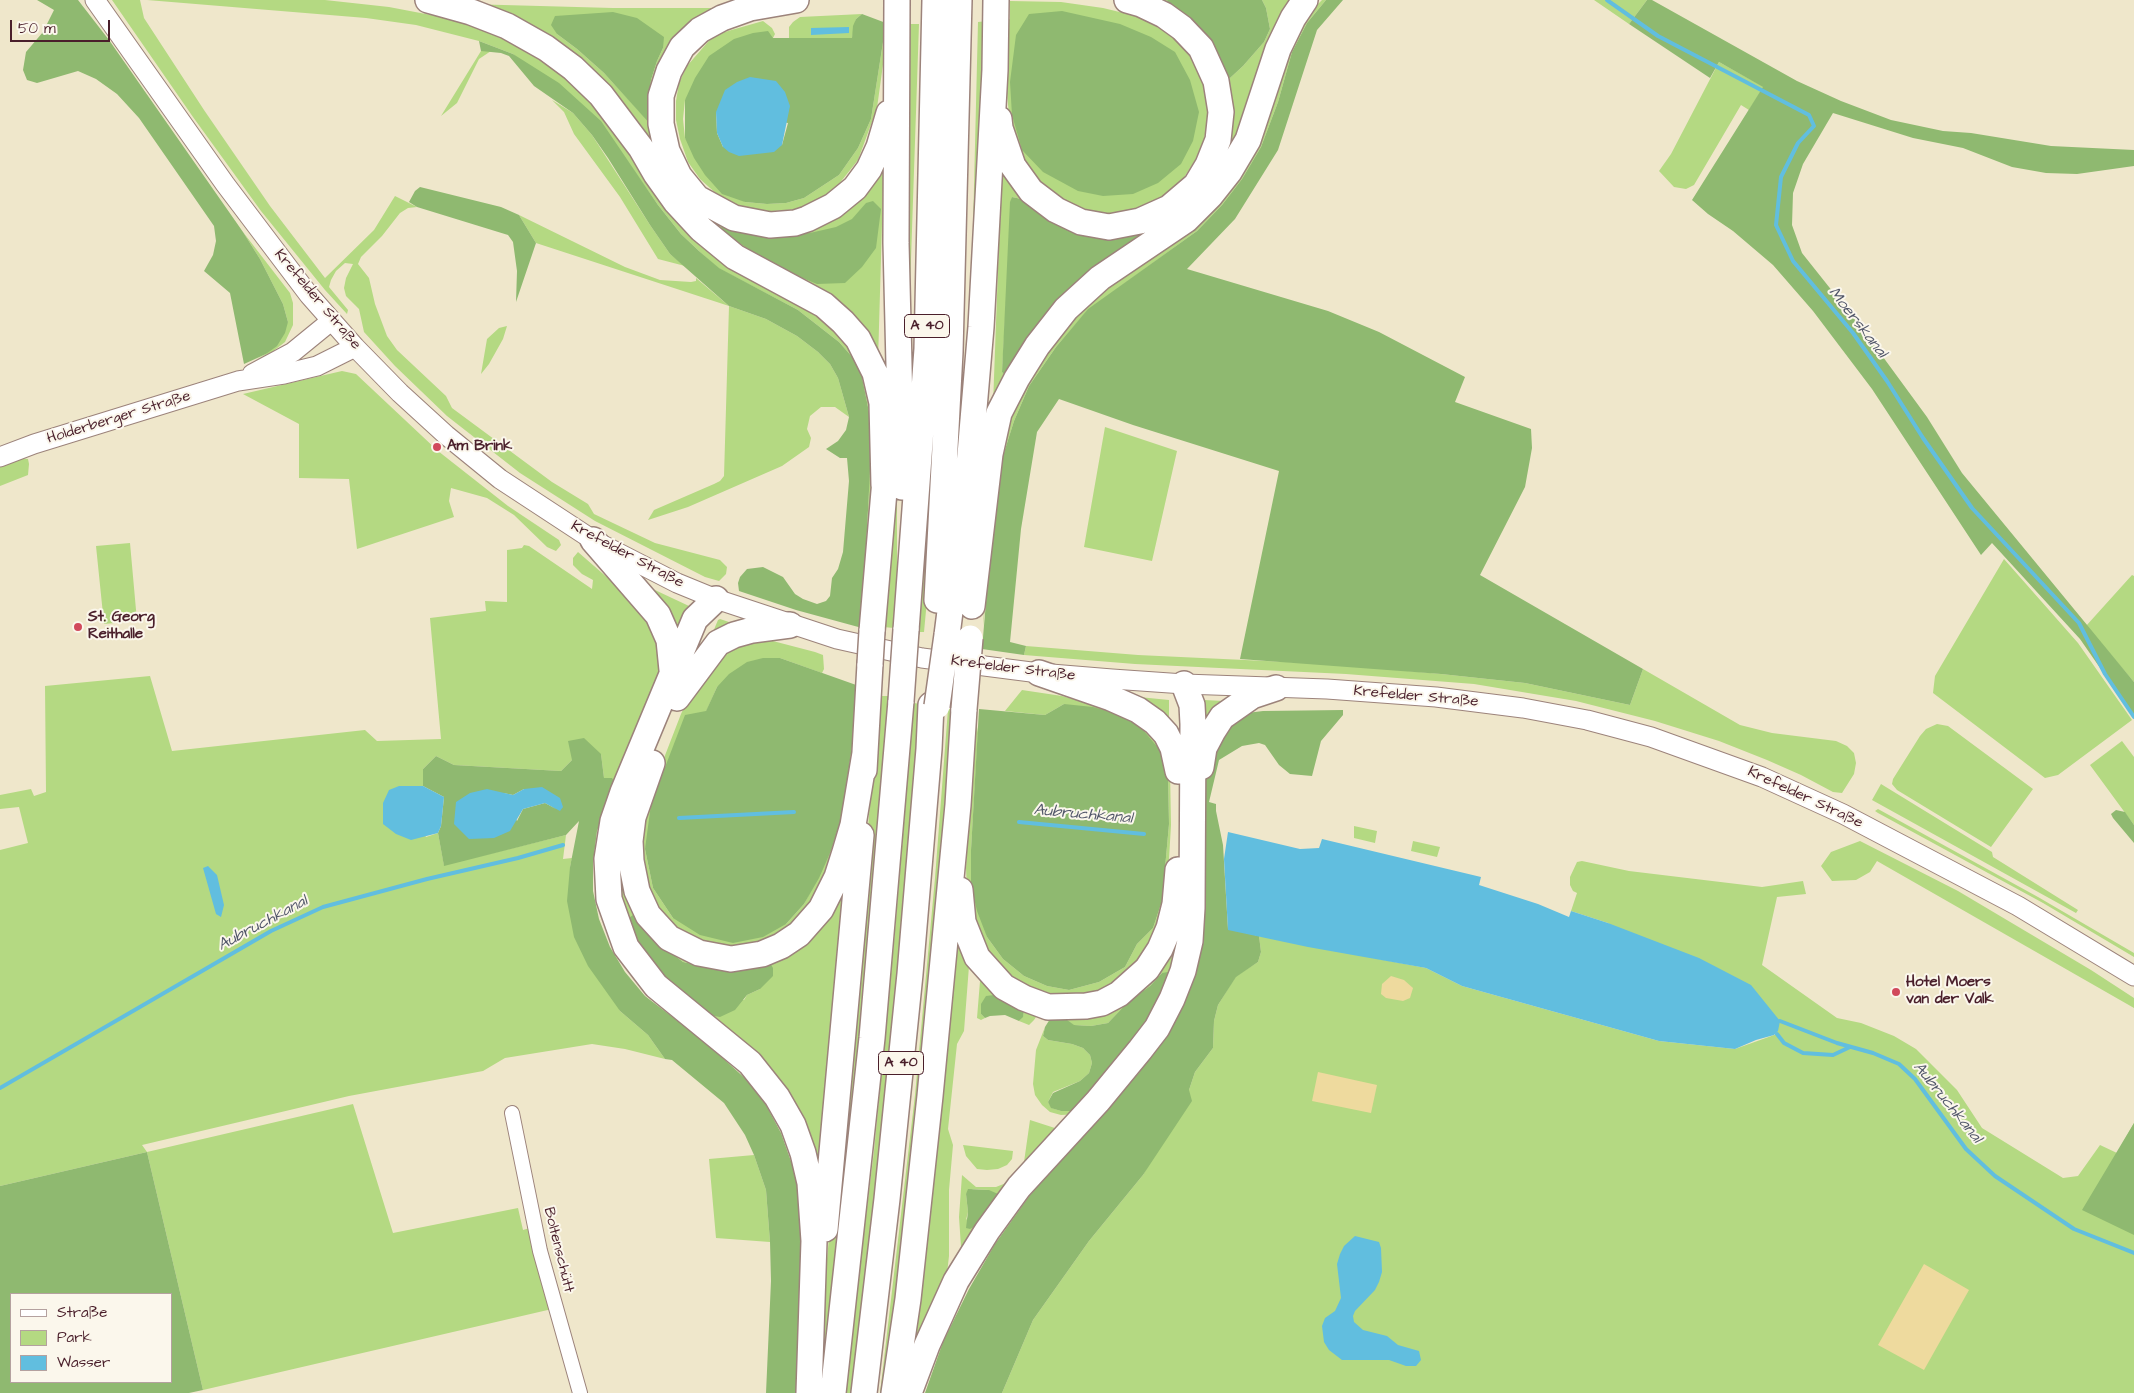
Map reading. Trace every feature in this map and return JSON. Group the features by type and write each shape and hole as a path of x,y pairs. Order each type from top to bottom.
{"highway":[{"path":"428,0 471,12 507,26 546,48 573,68 606,101 641,148 656,174 676,202 701,229 735,257 824,305 843,322 858,339 875,374 882,403 884,485"},
{"path":"796,0 750,8 700,30 682,47 669,71 661,96 661,124 667,151 680,176 697,198 734,218 770,225 801,221 833,206 855,188 869,169 879,147 891,108 896,74"},
{"path":"996,70 1000,128 1013,166 1031,191 1056,210 1072,218 1081,222 1109,227 1140,222 1170,208 1196,185 1208,166 1218,140 1221,112 1216,81 1201,48 1182,28 1164,15 1141,4 1127,0"},
{"path":"951,636 972,606 990,454 999,413 1017,378 1037,346 1066,309 1100,278 1186,220 1210,196 1229,172 1248,140 1278,48 1293,18 1305,0"},
{"path":"894,1393 908,1299 958,805 964,709 951,636 982,327 996,70 996,10"},
{"name":"A 40","path":"833,1393 872,1038 901,701 927,349 935,11"},
{"name":"A 40","path":"864,1393 887,1199 906,1013 934,705 951,636 950,352 959,11"},
{"path":"897,12 896,243 906,630"},
{"path":"809,1393 836,1118 861,829 873,626 891,405 892,280 896,243"},
{"path":"972,606 984,359 982,327"},
{"path":"593,540 658,615 670,640 672,673"},
{"path":"716,599 633,817 630,841 631,861 637,891 648,915 669,938 699,953 730,959 762,954 781,946 800,934 821,909 837,877 853,825 865,753"},
{"path":"716,599 695,619 623,792 614,821 607,858 610,899 626,947 656,986 750,1064 777,1097 792,1125 803,1153 810,1183 814,1241 812,1348"},
{"path":"677,698 718,643 734,635 752,630 790,624"},
{"path":"1039,674 1111,698 1138,710 1150,718 1166,734 1173,748 1178,771"},
{"path":"958,805 958,878 963,922 978,957 1004,987 1024,998 1048,1007 1086,1006 1102,1002 1119,994 1147,969 1160,949 1175,904 1179,860 1176,723 1184,684"},
{"path":"909,1393 926,1345 956,1281 987,1231 1019,1187 1098,1101 1157,1028 1172,999 1183,971 1190,942 1194,791 1192,705 1184,684"},
{"path":"1194,791 1204,748 1222,717 1252,696 1276,688"}],"main road":[{"name":"Krefelder Straße","path":"95,0 225,184 308,295 355,347 446,435 500,479 593,540 677,583 716,599 790,624 869,647 922,658 1039,674 1436,698 1523,708 1651,736 1762,777 1843,814 2018,906 2134,976"},
{"name":"Holderberger Straße","path":"238,381 293,352 332,321"},
{"name":"Holderberger Straße","path":"0,456 238,381 284,374 317,366 355,347"}],"street":[{"name":"Boltenschütt","path":"512,1112 540,1251 580,1393"}],"green space":[{"path":"37,0 78,0 109,40 243,232 260,259 283,304 288,322 285,333 277,346 266,354 244,364 230,293 204,271 213,255 216,241 214,226 139,118 117,94 96,79 78,71 37,83 27,80 23,70 26,52 43,32 54,10"},
{"path":"112,0 140,0 144,18 204,110 270,206 325,278 374,230 395,196 417,207 408,208 400,213 382,236 361,257 358,264 369,278 375,304 387,336 397,350 446,396 452,408 552,482 588,504 594,514 655,543 720,560 727,567 726,574 719,581 705,577 595,521 520,473 447,416 395,366 364,332 359,309 346,296 344,288 346,278 353,264 345,263 336,271 329,287 348,310 347,314 325,290 261,211"},
{"path":"147,0 325,0 389,7 457,20 482,29 509,40 553,69 574,86 606,120 663,203 700,246 739,273 811,311 844,338 866,372 876,451 866,576 871,422 862,377 854,359 839,342 798,310 718,268 681,234 620,151 513,54 479,41 416,25 366,18"},
{"path":"1145,0 1167,0 1169,5 1193,24 1204,37 1221,63 1226,76 1230,78 1264,42 1270,29 1266,8 1262,0 1297,0 1274,47 1243,137 1223,170 1206,193 1193,206 1160,232 1096,275 1061,306 1031,343 1011,375 997,405 993,405 1002,159 1004,159 1008,169 1026,195 1052,215 1079,227 1110,232 1141,228 1173,214 1201,189 1215,167 1224,142 1229,112 1223,79 1206,46 1186,24 1167,10","holes":["1012,197 1026,200 1061,227 1081,235 1106,238 1125,237 1144,230 1148,232 1148,235 1094,273 1057,304 1026,340 1005,374 1002,372"]},
{"path":"1167,0 1262,0 1266,8 1270,29 1264,42 1243,66 1230,78 1226,77"},
{"path":"1322,0 1326,0 1307,23 1292,52 1278,102 1261,147 1242,179 1222,205 1197,231 1088,310 1056,347 1029,386 1014,421 1002,459 983,627 989,520 1010,418 1026,384 1045,353 1067,326 1091,302 1179,239 1288,55 1310,12"},
{"path":"1326,0 1343,0 1317,30 1278,150 1235,219 1187,269 1328,311 1379,332 1465,377 1455,402 1531,429 1532,448 1525,487 1480,575 1643,669 1630,705 1525,683 1441,674 1240,659 1279,471 1133,425 1059,399 1037,432 1021,529 1010,642 1026,646 1024,655 982,649 993,520 1002,459 1014,421 1029,386 1056,347 1088,309 1197,231 1222,205 1242,179 1261,147 1278,102 1292,52 1307,23"},
{"path":"1594,0 1647,0 1629,24"},
{"path":"1647,0 1652,0 1797,81 1841,101 1891,120 1943,131 1971,133 2051,146 2134,150 2134,166 2077,174 2046,173 2012,167 1963,148 1913,138 1833,113 1803,164 1793,193 1792,225 1802,253 1864,331 1927,417 1962,473 2134,682 2134,717 2080,639 1992,543 1981,555 1872,389 1813,311 1773,265 1692,200 1763,87 1719,62 1710,78 1629,24"},
{"path":"1010,1 1061,2 1103,8 1136,16 1163,30 1183,45 1197,65 1206,86 1209,111 1204,139 1196,159 1183,179 1165,196 1143,207 1108,214 1085,210 1063,201 1041,185 1025,163 1009,115 1006,82 1006,21 1010,19"},
{"path":"467,4 613,8 723,8 665,67 675,177 785,231 884,155 878,361 720,239 625,116","holes":["557,34 663,48 651,80 649,104 651,124 604,73"]},
{"path":"1062,11 1120,24 1151,37 1175,52 1190,80 1199,112 1193,141 1181,164 1158,183 1133,194 1103,196 1078,191 1043,172 1022,150 1012,115 1010,82 1016,35 1029,14"},
{"path":"613,12 637,18 664,37 663,48 651,80 649,104 651,125 604,73 557,34 551,25 555,16"},
{"path":"862,14 856,19 852,38 789,38 789,27 800,17"},
{"path":"862,14 886,23 871,119 858,148 839,175 804,198 786,203 745,202 722,194 705,175 694,158 685,138 685,100 695,78 709,56 734,39 768,31 773,38 852,38 856,19","holes":["716,112 788,123 782,145 723,147 717,133"]},
{"path":"949,20 927,600 924,632 918,632 930,457"},
{"path":"763,21 772,28 775,34 773,38 685,100 683,119 685,138 745,202 767,204 786,203 804,198 839,175 858,148 871,119 886,23 885,50 877,108 858,160 835,189 819,201 800,209 760,212 744,209 720,197 700,179 688,162 676,120 676,101 679,83 687,66 714,35"},
{"path":"987,21 970,351 978,22"},
{"path":"907,24 919,24 908,347"},
{"path":"479,41 513,54 559,83 601,121 658,205 681,234 699,251 719,268 798,310 839,342 854,359 862,377 871,422 862,628 796,610 739,591 738,583 740,577 747,569 763,567 783,577 795,594 803,599 817,604 826,601 830,596 832,578 838,569 843,552 849,481 847,458 840,458 826,449 838,441 846,430 849,417 838,378 830,364 797,336 766,319 729,306 670,254 608,158 573,113 534,86 509,56 501,53 481,51"},
{"path":"481,51 491,51 479,59 457,103 441,116"},
{"path":"1719,62 1764,87 1749,110 1741,105 1694,185 1686,189 1674,187 1659,171 1671,154"},
{"path":"552,100 573,113 592,135 670,254 685,266 658,259 620,197 574,134 564,112"},
{"path":"420,187 501,207 519,215 536,243 516,302 517,271 513,242 508,235 417,207 409,202 415,191"},
{"path":"1012,197 1026,200 1061,227 1081,235 1144,230 1148,232 1005,375 1002,372 1010,202"},
{"path":"873,201 881,209 876,248 862,267 845,283 817,284 776,267 724,233 721,227 726,225 769,235 810,233 836,227 852,219 866,203"},
{"path":"519,215 625,267 660,280 691,282 696,281 696,278 729,306 536,243"},
{"path":"243,232 290,293 293,303 293,325 285,342 272,352 255,360 266,354 288,322 283,304 260,259"},
{"path":"729,306 766,319 797,336 818,352 830,364 838,378 849,417 835,407 821,407 810,416 807,429 811,438 809,447 782,466 688,507 648,520 654,510 714,484 724,476"},
{"path":"507,326 503,339 481,374 487,339 499,328"},
{"path":"342,371 356,374 438,451 508,506 559,540 561,545 556,551 547,547 514,515 487,498 451,488 449,501 454,517 357,549 349,479 299,478 299,424 243,394"},
{"path":"897,427 897,588 894,628 883,627"},
{"path":"1105,427 1177,451 1152,561 1084,547"},
{"path":"20,458 28,459 28,475 0,486 0,466"},
{"path":"130,543 137,621 104,624 96,546"},
{"path":"524,545 529,546 592,589 593,580 582,574 573,565 573,558 578,552 625,593 654,630 661,666 652,695 615,783 604,778 601,754 572,760 561,771 454,765 436,756 423,769 423,786 399,786 426,837 438,833 444,865 566,835 563,859 572,858 570,867 620,1011 648,1035 665,1059 625,1049 592,1044 505,1058 483,1071 349,1096 142,1145 147,1152 0,1186 0,850 28,843 19,807 0,809 0,795 31,789 34,796 46,792 45,686 150,676 172,751 365,730 377,741 441,739 430,618 486,611 485,601 507,602 507,550 522,548"},
{"path":"2004,559 2078,643 2132,720 2058,775 2045,778 1933,693 1935,676"},
{"path":"2132,575 2134,576 2134,682 2086,626"},
{"path":"640,583 691,608 679,640"},
{"path":"718,620 738,625 710,639"},
{"path":"755,640 769,640 823,655 824,669 822,673 780,658 717,687 645,849 653,888 673,918 786,924 804,904 831,851 841,819 860,695 844,820 825,880 800,918 783,933 762,943 736,948 702,943 673,926 660,913 648,893 641,847 647,802 681,714 694,686 721,656 736,646"},
{"path":"1026,646 1138,655 1330,664 1441,674 1525,683 1630,705 1643,669 1740,725 1772,733 1836,741 1847,746 1854,753 1856,763 1854,774 1842,793 1833,792 1801,775 1719,741 1655,721 1576,701 1474,684 1346,674 1135,664 1024,655"},
{"path":"763,658 780,658 859,686 860,695 841,819 831,851 819,878 804,904 786,924 763,937 733,943 700,935 673,918 653,888 645,849 651,804 685,715 706,711 717,687 729,674 747,662"},
{"path":"1022,690 1062,696 1125,714 1146,728 1161,744 1170,770 1171,825 1169,859 1165,902 1158,926 1138,963 1125,976 1096,993 1051,997 1016,983 988,954 979,936 967,890 966,868 974,710 978,733 971,850 987,937 1003,959 1024,976 1047,986 1069,990 1099,982 1125,967 1137,944 1153,928 1162,901 1169,824 1168,775 1064,704 1045,715 1005,711"},
{"path":"878,696 888,696 879,836 845,1190 820,1388 825,1280 868,828"},
{"path":"1129,696 1169,700 1169,725"},
{"path":"1204,700 1224,701 1204,728 1201,702"},
{"path":"914,703 920,704 900,945 871,1237 851,1393 844,1393 874,1151"},
{"path":"1064,704 1093,707 1124,716 1144,731 1159,749 1168,775 1169,824 1162,901 1153,928 1137,944 1125,967 1099,982 1069,990 1047,986 1024,976 1003,959 987,937 977,911 971,884 971,850 979,709 1045,715"},
{"path":"948,709 958,710 889,1393 880,1393 915,1095"},
{"path":"1185,709 1187,710 1188,725 1187,906 1184,940 1175,981 1152,1025 1116,1074 1079,1114 1061,1115 1050,1112 1035,1095 1033,1084 1036,1050 1045,1027 1043,1036 1048,1040 1072,1044 1083,1048 1090,1055 1092,1063 1089,1073 1080,1081 1053,1092 1048,1102 1052,1108 1061,1111 1073,1111 1093,1097 1133,1047 1149,1022 1150,1013 1164,999 1171,987 1172,974 1162,973 1150,986 1128,1002 1108,1023 1091,1026 1073,1025 1066,1019 1050,1019 1055,1014 1086,1012 1103,1008 1120,1000 1151,972 1165,952 1175,930 1182,893 1184,826 1182,726"},
{"path":"1343,710 1343,715 1321,741 1312,776 1290,774 1279,765 1265,745 1259,743 1242,746 1219,760 1209,802 1216,804 1223,845 1228,929 1259,936 1261,952 1258,962 1236,977 1218,1005 1214,1021 1213,1048 1195,1072 1189,1090 1192,1101 1143,1175 1089,1241 1033,1320 1002,1393 925,1393 943,1342 969,1289 995,1244 1030,1195 1119,1093 1138,1074 1158,1047 1174,1017 1203,930 1205,883 1203,806 1206,775 1214,748 1227,729 1247,713"},
{"path":"1937,724 1948,726 2033,789 1991,847 1897,790 1892,784 1893,779 1920,736 1926,729"},
{"path":"584,738 601,754 604,778 612,778 615,783 597,831 593,863 593,891 599,919 610,947 625,972 645,996 704,1041 748,1081 765,1103 781,1133 793,1167 799,1195 806,1259 801,1393 766,1393 771,1281 766,1190 745,1135 724,1103 672,1060 665,1059 648,1035 620,1011 588,966 574,937 567,901 570,867 579,821 566,835 444,866 438,833 441,826 444,797 423,786 423,769 436,756 454,765 561,771 572,760 568,741","holes":["524,789 556,809 545,803 523,809 517,821 503,793 513,795"]},
{"path":"2122,741 2134,757 2134,825 2090,765"},
{"path":"647,755 625,829 666,942 762,959 847,866 818,1191 797,1122 660,984 615,899 619,822","holes":["637,917 650,936 683,962 721,970 735,970 760,989 747,995 744,1000 668,981 640,944"]},
{"path":"1881,784 1992,852 1993,857 2078,910 2076,913 1872,800"},
{"path":"1878,809 2038,897 2134,953 2134,957 2043,903 1875,811"},
{"path":"2116,810 2125,812 2134,825 2134,843 2113,818 2111,814"},
{"path":"1354,826 1377,831 1375,843 1354,838"},
{"path":"1413,841 1440,847 1437,857 1411,851"},
{"path":"1860,841 1958,891 2091,970 2134,998 2134,1008 1877,861 1870,872 1856,880 1832,881 1821,866 1831,852"},
{"path":"1582,861 1629,871 1762,887 1803,881 1806,894 1777,897 1762,965 1837,1018 1861,1023 1894,1036 1916,1049 1957,1090 1982,1128 2063,1178 2078,1176 2100,1145 2117,1153 2134,1123 2134,1393 1002,1393 1033,1320 1089,1241 1143,1175 1189,1090 1195,1072 1213,1048 1214,1021 1218,1005 1236,976 1258,962 1261,952 1259,936 1426,968 1462,986 1659,1041 1735,1049 1777,1034 1608,923 1571,911 1577,893 1573,891 1570,885 1570,877 1577,862"},
{"path":"633,915 637,917 650,936 683,962 721,970 735,970 770,963 773,968 773,976 760,989 747,995 735,1010 720,1017 708,1015 668,981 640,944 629,924 629,918"},
{"path":"959,926 969,966 964,1031 957,1044 948,1129 953,1145 949,1190 949,1256 946,1282 910,1369"},
{"path":"981,969 1038,1014 1029,1025 1019,1021 1024,1011 981,1014 985,1018 981,1020 977,1018"},
{"path":"1168,972 1172,974 1150,1013 1149,1022 1133,1047 1073,1111 1061,1111 1051,1108 1048,1102 1053,1093 1080,1081 1089,1073 1092,1063 1090,1055 1083,1048 1048,1040 1043,1036 1045,1027 1050,1019 1066,1019 1074,1025 1091,1026 1108,1023 1128,1002 1150,986 1162,973"},
{"path":"994,995 1021,1007 1024,1011 1023,1017 1019,1021 1005,1015 985,1018 981,1014 981,1004 986,996"},
{"path":"353,1104 393,1233 518,1208 523,1230 530,1228 552,1309 203,1390 147,1152"},
{"path":"1030,1120 1061,1130 962,1262 959,1217 962,1175 976,1187 996,1187 1006,1183 1021,1171","holes":["973,1189 989,1190 966,1220 968,1212 966,1194"]},
{"path":"2134,1123 2134,1235 2082,1210"},
{"path":"963,1145 1013,1151 1012,1159 1007,1165 998,1169 977,1169 966,1156"},
{"path":"147,1152 203,1390 189,1393 0,1393 0,1186"},
{"path":"754,1155 766,1190 770,1242 716,1238 709,1159"},
{"path":"968,1189 989,1190 998,1194 999,1197 976,1226 970,1229 966,1228 968,1212 966,1194"}],"sand":[{"path":"1391,976 1404,980 1413,988 1410,998 1403,1001 1386,998 1381,994 1382,984"},
{"path":"1318,1072 1377,1085 1371,1113 1312,1101"},
{"path":"1924,1264 1969,1290 1924,1370 1878,1345"}],"water":[{"path":"849,27 849,33 811,35 811,28"},
{"path":"750,77 776,81 785,92 790,106 782,145 774,152 739,156 723,147 717,133 716,112 725,90 737,82"},
{"path":"399,786 423,786 444,797 441,826 438,833 411,840 396,834 383,824 383,803 389,790"},
{"path":"542,787 560,798 563,807 560,811 545,803 523,809 510,831 494,838 469,839 454,824 456,802 470,793 487,789 513,795 524,789"},
{"path":"1228,832 1300,849 1319,848 1322,839 1481,877 1479,885 1538,904 1569,917 1571,911 1608,923 1699,958 1751,985 1780,1021 1778,1031 1774,1035 1735,1049 1659,1041 1462,986 1426,968 1308,947 1228,930 1224,859"},
{"path":"208,866 217,875 224,905 221,917 216,914 203,868"},
{"path":"1355,1236 1379,1242 1382,1272 1375,1290 1355,1311 1353,1316 1354,1322 1363,1330 1387,1336 1398,1345 1419,1351 1421,1360 1416,1366 1406,1366 1389,1360 1342,1360 1329,1350 1324,1342 1322,1326 1325,1318 1335,1311 1341,1298 1337,1264 1344,1246"}],"waterway":[{"name":"Moerskanal","path":"1607,0 1658,36 1809,115 1814,126 1798,143 1781,177 1776,225 1793,261 1853,333 1972,508 2079,623 2105,674 2134,717"},
{"name":"Aubruchkanal","path":"679,818 794,812"},
{"name":"Aubruchkanal","path":"1019,822 1144,834"},
{"name":"Aubruchkanal","path":"0,1088 271,931 323,907 563,845"},
{"name":"Aubruchkanal","path":"1780,1021 1837,1043 1873,1053 1899,1064 1915,1079 1966,1149 1995,1176 2074,1229 2134,1253"},
{"path":"1777,1034 1784,1043 1803,1053 1833,1055 1850,1047"}],"place":[{"name":"Am Brink","path":"437,447"},
{"name":"St. Georg Reithalle","path":"78,627"},
{"name":"Hotel Moers van der Valk","path":"1896,992"}]}
